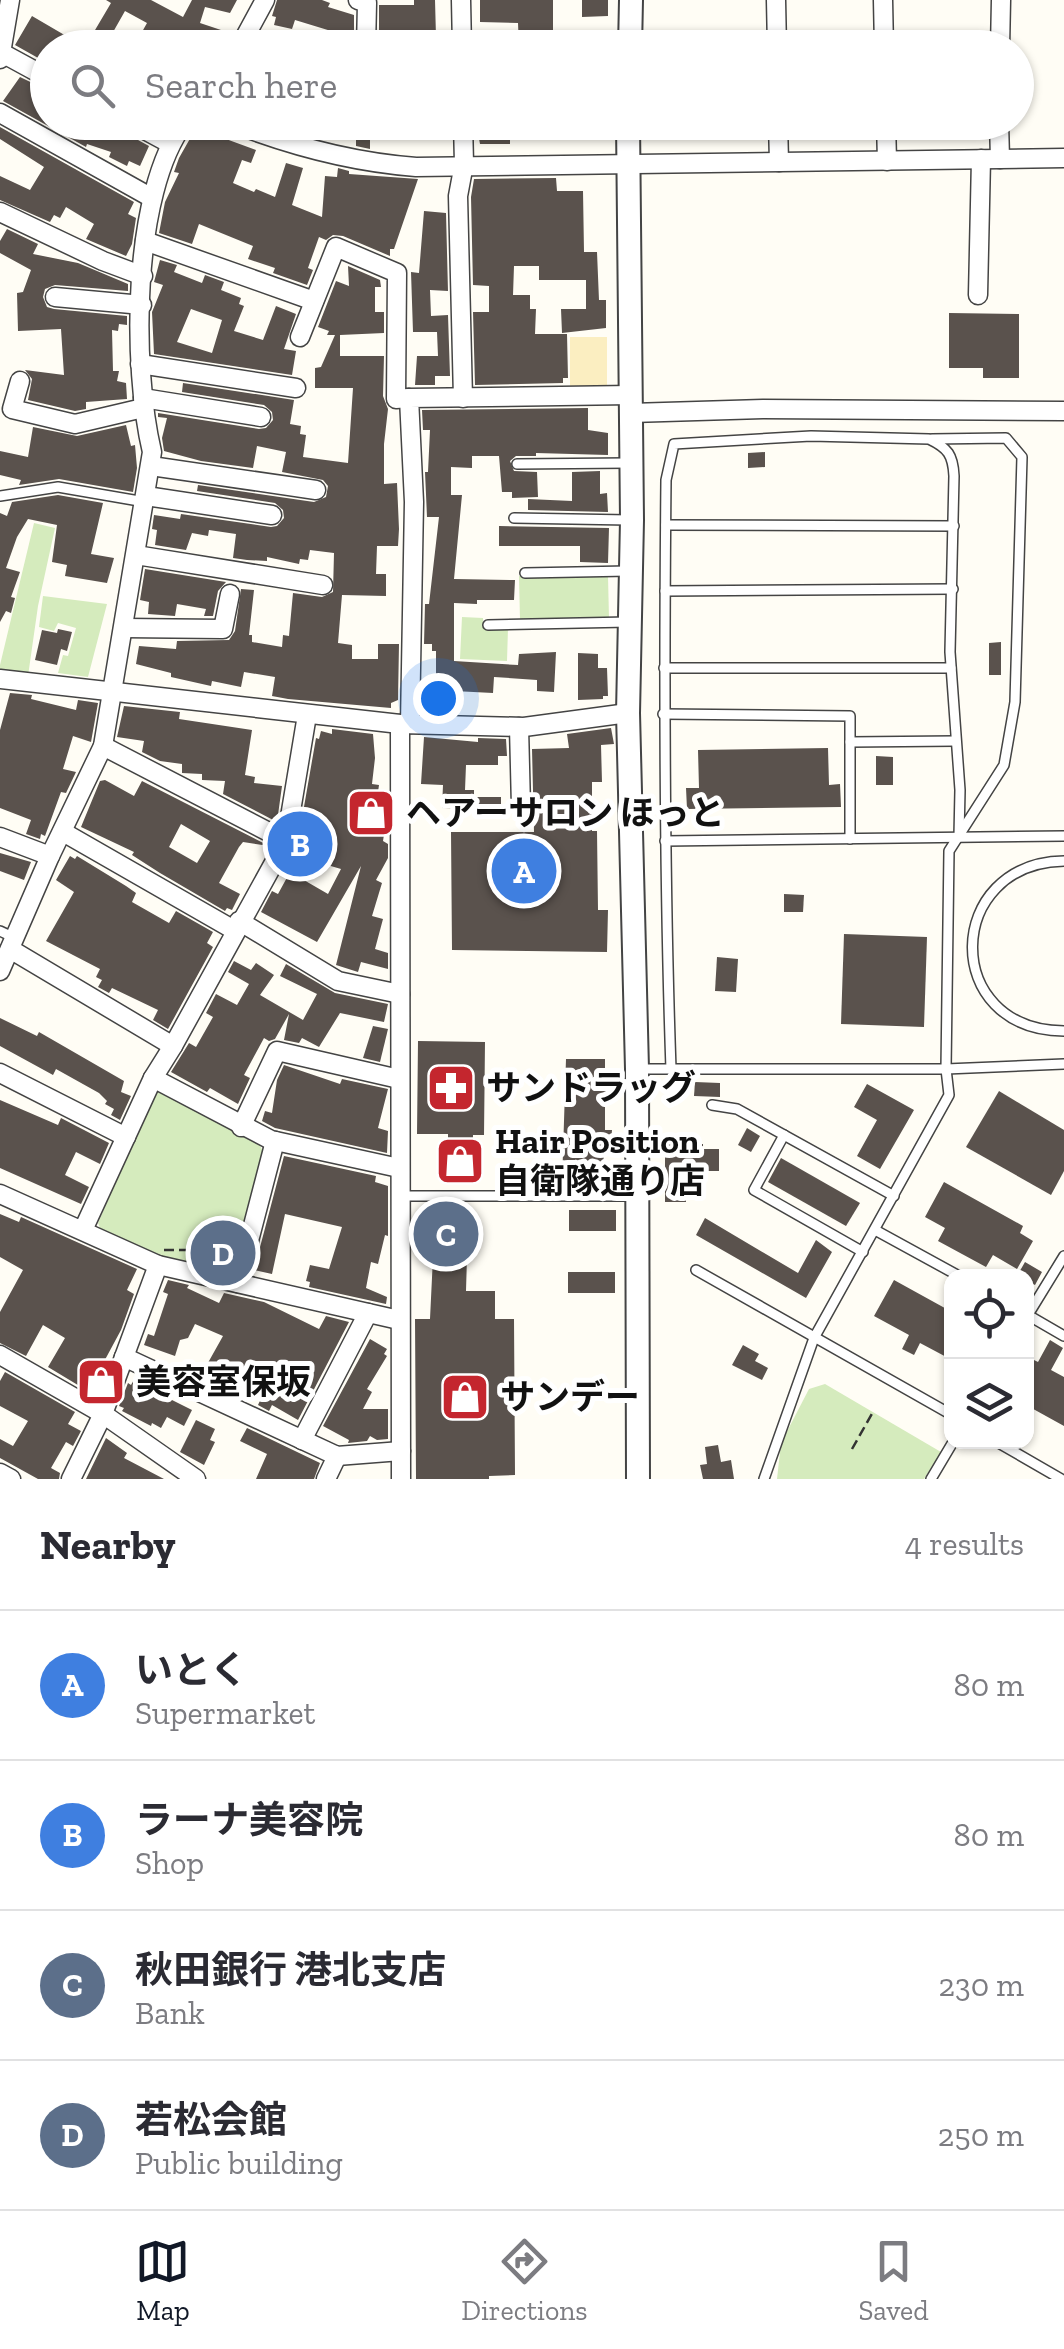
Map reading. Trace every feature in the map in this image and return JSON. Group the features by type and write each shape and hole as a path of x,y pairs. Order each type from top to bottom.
{"street":[{"path":"10,0 1,56 30,70"},
{"path":"249,30 265,0"},
{"path":"358,0 367,3 366,30"},
{"path":"461,0 462,30"},
{"path":"630,0 630,30"},
{"path":"776,0 777,30"},
{"path":"883,0 884,30"},
{"path":"1000,30 1001,0"},
{"path":"0,113 30,130"},
{"path":"48,140 152,198"},
{"path":"163,140 169,143"},
{"path":"0,971 8,939 104,746 151,466 140,364 144,241 152,198 171,140"},
{"path":"274,140 362,163 416,167 1064,158"},
{"path":"462,398 458,196 463,140"},
{"path":"628,140 632,520 628,713 637,1069 638,1479"},
{"path":"778,140 779,162"},
{"path":"886,140 887,160"},
{"path":"978,295 995,140"},
{"path":"0,212 102,261 143,276"},
{"path":"144,241 314,301"},
{"path":"300,337 336,246 398,274 396,399 1064,412"},
{"path":"55,297 142,305"},
{"path":"140,364 296,388"},
{"path":"20,381 12,409 75,424 143,403 261,416"},
{"path":"401,1479 403,1350 399,1320 398,1168 405,724 414,502 410,398"},
{"path":"151,466 316,490"},
{"path":"146,499 272,515"},
{"path":"136,555 323,585"},
{"path":"124,628 224,630 230,594"},
{"path":"0,680 405,724 519,727 628,713"},
{"path":"83,1230 152,1078 286,841 307,715"},
{"path":"519,727 521,808"},
{"path":"104,746 286,841"},
{"path":"62,832 338,981 400,994"},
{"path":"0,837 50,856"},
{"path":"8,939 173,1046"},
{"path":"241,1127 276,1051 399,1079"},
{"path":"0,1073 126,1137"},
{"path":"152,1078 241,1127 275,1141 398,1168"},
{"path":"238,1283 275,1141"},
{"path":"0,1194 158,1265 399,1320"},
{"path":"70,1479 102,1414 158,1265"},
{"path":"302,1440 368,1313"},
{"path":"0,1355 102,1414 196,1479"},
{"path":"124,1357 337,1456 402,1451"},
{"path":"326,1479 337,1456"},
{"path":"0,1473 10,1479"}],"lane":[{"path":"670,1069 663,714 666,480 674,444 811,436 1006,438 1022,457 1015,702 1004,765 949,851 948,1095 814,1338 764,1479"},
{"path":"928,439 946,447 954,460 952,668 960,836"},
{"path":"517,464 631,463"},
{"path":"0,496 58,487 146,499"},
{"path":"514,518 632,520"},
{"path":"666,525 954,526"},
{"path":"525,573 631,571"},
{"path":"666,591 953,589"},
{"path":"488,624 630,622"},
{"path":"664,668 952,668"},
{"path":"663,714 850,716 850,839"},
{"path":"850,742 955,740"},
{"path":"665,842 1064,836"},
{"path":"1064,861 1017,870 998,886 978,912 973,938 980,984 992,1002 1010,1019 1036,1030 1064,1031"},
{"path":"637,1069 946,1069 1064,1064"},
{"path":"712,1105 737,1109 894,1196"},
{"path":"784,1135 754,1190 863,1252"},
{"path":"398,1196 638,1196"},
{"path":"875,1230 946,1269"},
{"path":"1034,1305 1064,1256"},
{"path":"696,1270 944,1411"},
{"path":"1034,1320 1064,1336"},
{"path":"930,1479 949,1449"},
{"path":"1009,1449 1062,1479"}],"path":[{"path":"158,1265 168,1248 194,1250 211,1229 228,1231 236,1224"},
{"path":"852,1449 873,1412"}],"green space":[{"path":"34,523 55,528 28,676 0,669 0,665"},
{"path":"519,576 608,576 609,619 520,620"},
{"path":"43,596 107,604 88,677 58,673 76,628 58,623 54,631 39,627"},
{"path":"462,617 483,618 483,627 508,628 507,661 460,659"},
{"path":"162,1091 258,1142 264,1153 240,1238 211,1232 202,1265 159,1256 101,1231 98,1223 154,1093"},
{"path":"825,1384 941,1452 924,1479 777,1479 781,1443 809,1389"}],"sand":[{"path":"570,337 607,337 607,392 570,391"}],"building":[{"path":"106,0 151,0 183,17 192,0 237,0 230,13 205,7 200,23 221,30 143,30 147,23 125,11 114,30 95,30 111,3"},
{"path":"277,0 322,0 330,3 328,7 354,15 354,30 328,30 295,20 292,29 274,25 276,17 272,16"},
{"path":"414,0 435,0 436,30 379,30 379,5 414,5"},
{"path":"480,0 553,0 553,30 518,30 518,23 480,22"},
{"path":"582,0 608,0 608,16 582,17"},
{"path":"32,16 56,30 30,30 30,53 15,45"},
{"path":"20,77 30,82 30,116 3,101"},
{"path":"0,127 134,202 128,214 136,218 126,256 86,239 94,224 66,207 60,218 54,215 50,222 0,200 0,176 30,190 44,167 0,139"},
{"path":"73,140 138,140 149,146 140,166 129,161 127,166 109,157 111,152 87,144 86,147"},
{"path":"189,140 229,140 256,150 251,163 242,160 233,183 275,197 286,163 303,168 292,205 322,217 325,176 337,177 338,168 349,174 418,179 390,256 343,236 333,235 326,240 319,237 308,268 313,270 307,285 248,259 253,246 199,224 192,244 159,233 165,202 179,173 174,172"},
{"path":"356,140 370,140 370,149 356,146"},
{"path":"479,140 510,140 510,144 480,144"},
{"path":"556,178 557,191 583,191 584,252 597,252 599,300 606,300 606,328 562,333 561,309 586,309 586,280 539,280 539,266 514,266 513,295 530,295 530,309 536,309 535,334 567,334 568,378 563,378 563,383 475,385 473,312 489,312 489,286 473,285 474,179"},
{"path":"424,211 446,213 448,291 430,290 431,316 448,315 450,376 435,376 435,385 415,385 417,356 438,356 437,332 413,332 411,272 419,273"},
{"path":"7,229 38,244 33,254 78,263 128,284 128,291 55,285 45,289 43,297 47,307 54,309 127,316 127,325 119,324 118,331 112,330 113,371 119,371 117,381 126,383 127,399 86,402 86,409 75,411 28,400 32,379 25,370 64,375 61,329 18,331 17,293 23,292 31,270 0,253 0,241"},
{"path":"160,260 177,265 174,272 202,283 205,275 224,282 221,290 241,298 239,304 244,306 234,331 263,340 276,306 296,314 284,349 296,351 292,375 154,354 152,312 163,285 154,282","holes":["191,309 222,320 212,353 177,342"]},
{"path":"348,266 380,280 381,287 375,287 375,312 384,312 384,333 340,335 340,356 384,356 383,396 388,409 384,484 397,483 399,529 398,546 377,546 376,574 386,574 386,596 342,595 338,643 352,645 352,659 378,659 378,644 399,644 398,700 391,703 391,708 288,699 272,696 275,677 244,672 241,687 212,681 211,686 136,664 139,646 176,649 177,641 229,640 235,631 241,589 254,590 249,635 252,642 282,647 283,635 289,636 293,593 322,597 333,592 334,553 310,550 308,560 300,559 299,564 267,557 267,561 247,560 233,558 236,534 209,530 208,536 192,533 186,550 155,545 157,530 152,529 154,515 180,519 181,514 271,527 284,518 283,510 275,503 197,491 198,485 314,502 326,497 328,486 323,480 282,472 286,452 257,446 253,468 164,451 162,438 167,418 158,417 158,413 259,429 273,420 272,412 264,405 182,392 183,383 294,400 290,424 301,426 300,434 306,435 303,457 348,463 353,388 315,388 315,368 321,367 335,335 327,335 329,331 318,327 336,281 349,286"},
{"path":"949,313 1019,314 1019,378 983,378 983,368 949,368"},
{"path":"588,408 588,430 608,433 608,455 536,453 516,456 510,461 514,471 537,472 538,497 512,498 512,492 502,492 499,456 472,456 472,468 451,467 451,495 462,495 454,579 515,580 514,600 454,603 454,661 518,665 519,654 556,652 554,692 537,691 537,680 494,677 493,693 454,691 453,706 436,706 436,651 432,651 432,644 424,644 425,604 429,604 439,517 427,517 425,472 430,430 423,430 422,410"},
{"path":"126,425 131,446 135,445 133,492 59,479 19,485 21,480 0,475 0,451 28,457 33,427 77,436"},
{"path":"765,452 765,467 748,468 748,453"},
{"path":"600,471 600,494 607,493 608,512 528,510 528,499 572,501 572,472"},
{"path":"58,495 103,503 91,554 114,558 107,583 65,576 67,565 52,562 57,525 28,519 6,568 20,572 11,597 15,598 11,613 6,611 0,622 0,513 7,516 12,502"},
{"path":"499,526 609,528 608,563 580,562 580,546 499,546"},
{"path":"145,569 226,582 218,591 213,616 204,616 206,609 177,604 175,616 148,614 149,602 140,600"},
{"path":"58,629 72,632 67,651 61,649 57,665 35,660 42,630 57,633"},
{"path":"1001,642 1001,675 989,675 989,643"},
{"path":"578,653 598,654 598,668 607,668 608,696 578,700"},
{"path":"10,693 32,695 31,699 76,710 78,700 98,703 91,742 73,736 63,769 76,772 66,793 61,792 45,836 41,834 40,839 26,834 31,820 0,808 0,730"},
{"path":"124,706 180,712 179,719 252,730 245,775 255,777 254,783 282,786 277,822 223,794 225,781 202,780 202,774 182,773 182,764 160,761 142,752 144,741 117,737"},
{"path":"611,728 614,744 601,745 602,782 592,782 598,910 608,910 607,952 452,950 451,832 534,832 532,749 569,748 567,734"},
{"path":"332,729 373,734 372,784 379,785 376,806 388,809 383,841 388,844 388,858 376,880 382,883 372,916 383,919 375,949 388,953 388,969 361,962 358,972 336,965 361,866 317,942 261,912 272,891 278,894 290,872 328,894 341,869 300,857 303,848 297,847 316,738 319,739 321,731 332,734"},
{"path":"424,737 478,742 478,738 506,739 507,756 498,756 498,765 466,765 465,790 474,790 474,797 501,797 501,810 442,808 443,785 421,784"},
{"path":"828,748 829,785 840,784 841,807 687,809 686,788 699,788 698,750"},
{"path":"876,756 893,757 893,785 876,785"},
{"path":"100,781 134,796 142,781 269,846 243,842 239,847 219,883 240,894 232,910 225,911 132,855 134,852 81,827","holes":["181,824 210,841 197,863 169,847"]},
{"path":"0,853 31,862 24,880 0,871"},
{"path":"70,856 77,856 126,886 136,893 132,902 169,923 176,911 213,932 207,943 213,947 168,1029 153,1020 158,1010 112,988 109,993 98,987 102,980 96,977 100,969 46,941 74,892 56,880"},
{"path":"784,894 804,895 803,912 784,912"},
{"path":"844,934 927,937 924,1027 841,1024"},
{"path":"717,957 738,959 736,992 715,991"},
{"path":"234,961 251,970 256,963 274,975 260,995 303,1020 317,994 280,976 286,964 335,993 388,1004 384,1022 340,1013 319,1047 302,1038 299,1043 284,1040 289,1014 275,1039 264,1038 244,1075 250,1078 238,1104 210,1088 207,1092 171,1072 189,1043 196,1047 213,1017 206,1013 216,994 237,1005 249,984 228,972"},
{"path":"0,1018 37,1036 39,1032 124,1081 121,1092 131,1096 120,1120 111,1115 114,1109 105,1104 107,1101 99,1093 56,1069 53,1075 0,1046"},
{"path":"373,1026 388,1029 380,1062 363,1058"},
{"name":"サンドラッグ","path":"418,1041 485,1042 484,1135 473,1135 472,1174 448,1175 448,1134 417,1134"},
{"path":"566,1059 605,1059 605,1079 611,1079 612,1104 605,1104 605,1130 612,1130 611,1142 604,1142 603,1180 593,1183 562,1183"},
{"path":"284,1065 340,1084 342,1079 388,1089 378,1128 388,1131 387,1153 275,1128 262,1121 265,1111 272,1113 277,1080"},
{"path":"695,1082 720,1083 720,1097 694,1096"},
{"path":"867,1084 914,1110 880,1169 857,1156 877,1120 854,1107"},
{"path":"999,1091 1064,1130 1064,1171 1051,1195 966,1147"},
{"path":"0,1100 58,1125 61,1118 109,1143 100,1164 76,1152 65,1175 89,1187 81,1204 0,1168"},
{"path":"747,1128 760,1136 751,1152 738,1145"},
{"path":"665,1144 703,1144 703,1149 719,1149 719,1171 686,1171 686,1202 665,1202"},
{"path":"284,1156 376,1176 375,1182 388,1186 388,1236 385,1235 378,1264 371,1262 366,1288 387,1297 386,1304 309,1287 310,1282 306,1281 310,1265 329,1269 342,1227 285,1214 272,1274 254,1270"},
{"path":"781,1158 860,1203 846,1226 768,1182"},
{"path":"944,1182 1023,1226 1020,1233 1033,1241 1017,1269 993,1255 986,1267 938,1241 945,1228 925,1217"},
{"name":"サンデー","path":"474,1210 474,1257 467,1257 466,1291 495,1291 495,1319 514,1319 515,1475 416,1479 415,1319 430,1319 433,1257 419,1257 418,1211"},
{"path":"569,1210 616,1210 616,1231 569,1231"},
{"path":"0,1214 19,1222 21,1217 137,1269 127,1290 134,1294 121,1330 100,1369 105,1372 96,1396 48,1367 65,1338 43,1325 26,1356 0,1343 0,1312 23,1270 0,1257"},
{"path":"705,1218 798,1273 816,1240 832,1252 806,1298 696,1235"},
{"path":"214,1239 236,1241 230,1265 209,1260"},
{"path":"1025,1262 1042,1272 1035,1285 1034,1269 1021,1269"},
{"path":"568,1272 615,1272 615,1293 568,1293"},
{"path":"168,1280 189,1285 187,1288 219,1303 224,1293 264,1302 319,1329 326,1316 349,1322 298,1420 272,1405 269,1411 258,1405 264,1392 243,1381 236,1395 200,1377 223,1336 195,1324 188,1338 180,1340 175,1356 144,1345 148,1334 154,1336 168,1294 163,1292"},
{"path":"894,1280 944,1308 944,1356 920,1343 914,1355 902,1349 909,1335 874,1316"},
{"path":"370,1339 387,1349 387,1356 367,1389 372,1392 363,1409 388,1409 388,1439 370,1436 367,1441 348,1443 349,1440 323,1426"},
{"path":"1050,1340 1063,1348 1051,1370 1064,1377 1064,1426 1034,1409 1034,1360 1038,1362"},
{"path":"743,1345 759,1354 755,1361 768,1368 762,1380 732,1365"},
{"path":"5,1372 75,1412 68,1424 81,1431 73,1446 66,1442 51,1468 60,1473 59,1479 38,1479 0,1458 0,1439 13,1446 28,1421 0,1406 0,1381"},
{"path":"136,1376 192,1410 184,1426 167,1417 161,1428 152,1423 151,1426 122,1411 124,1408 119,1406 128,1383 131,1385"},
{"path":"196,1420 215,1429 210,1440 215,1442 204,1465 180,1452"},
{"path":"247,1428 320,1463 314,1479 256,1479 267,1454 240,1441"},
{"path":"106,1438 127,1453 124,1458 164,1479 86,1479"},
{"path":"718,1445 721,1462 731,1460 734,1479 703,1479 700,1465 707,1464 705,1447"}],"place":[{"name":"ヘアーサロン ほっと","path":"371,813"},
{"name":"ラーナ美容院","path":"300,844"},
{"name":"いとく","path":"524,871"},
{"name":"サンドラッグ","path":"451,1088"},
{"name":"Hair Position 自衛隊通り店","path":"460,1161"},
{"name":"秋田銀行 港北支店","path":"446,1234"},
{"name":"若松会館","path":"223,1253"},
{"name":"美容室保坂","path":"101,1382"},
{"name":"サンデー","path":"465,1397"}]}
